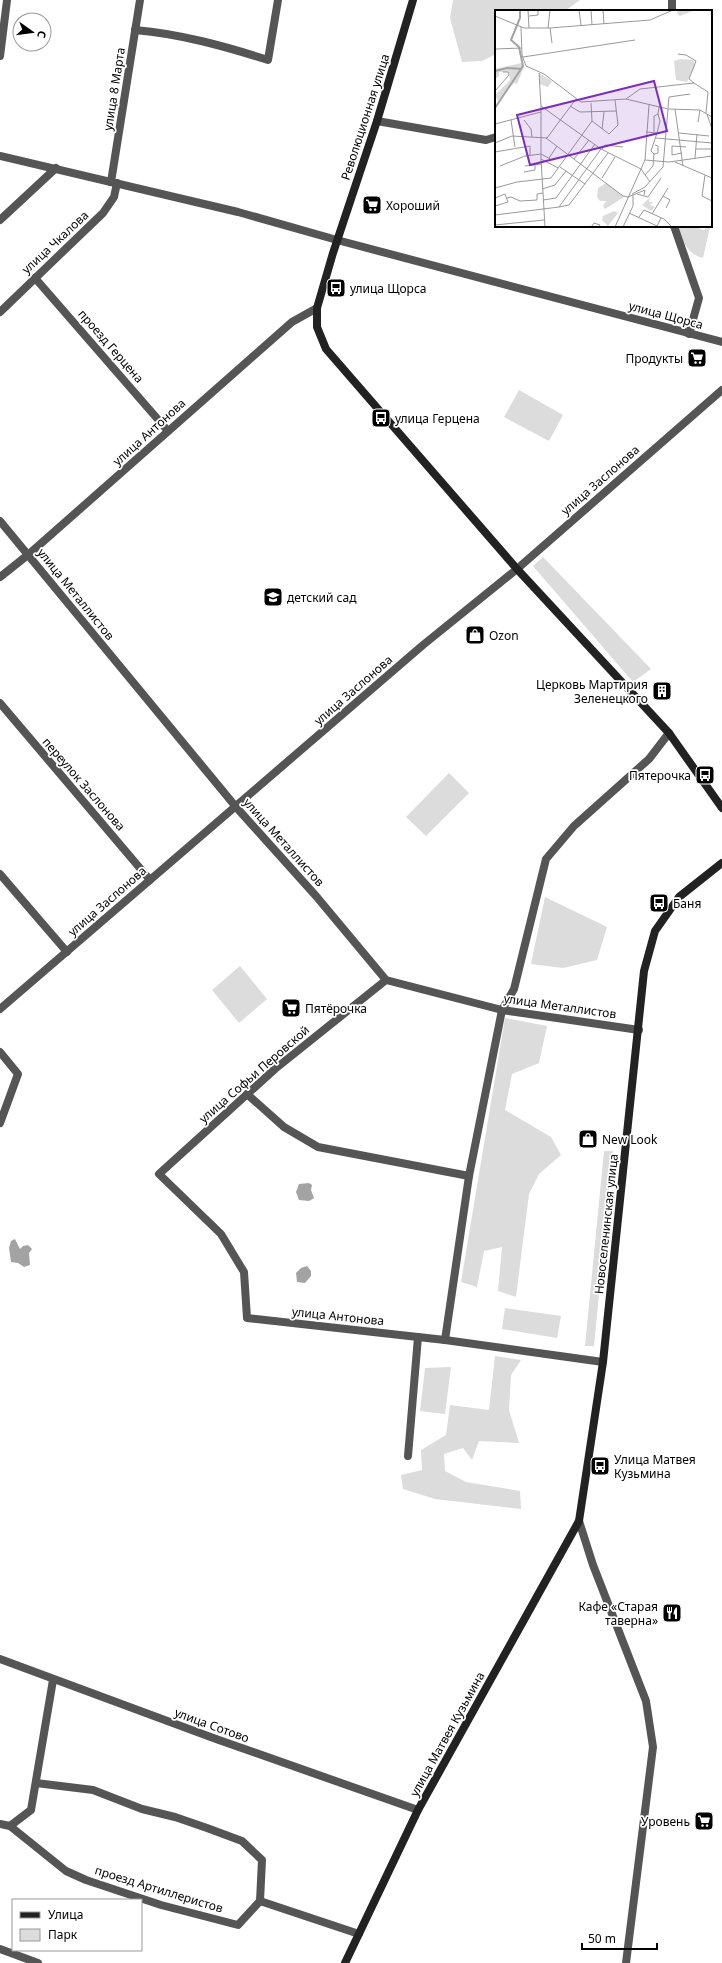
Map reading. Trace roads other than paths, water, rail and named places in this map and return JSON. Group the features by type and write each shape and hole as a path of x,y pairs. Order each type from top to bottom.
{"main road":[{"name":"Революционная улица","path":"337,240 377,121 413,0"},
{"path":"337,240 316,308 317,327 326,349 517,569 669,733 722,808"},
{"name":"Новоселенинская улица","path":"579,1521 603,1362 644,971 655,931 679,897 722,863"},
{"name":"улица Матвея Кузьмина","path":"346,1963 418,1810 579,1521"}],"street":[{"path":"0,56 6,0"},
{"name":"улица 8 Марта","path":"114,182 140,0"},
{"path":"135,30 166,32 226,46 268,60 278,0"},
{"path":"377,121 486,140 495,137"},
{"name":"улица Щорса","path":"0,156 238,212 337,240 722,342"},
{"path":"0,220 56,168"},
{"name":"улица Чкалова","path":"0,312 103,212 114,197 114,182"},
{"path":"674,227 699,298 689,334"},
{"name":"проезд Герцена","path":"35,278 168,431"},
{"name":"улица Антонова","path":"0,577 29,554 292,322 316,308"},
{"name":"улица Заслонова","path":"0,1010 423,645 517,569 722,390"},
{"name":"улица Металлистов","path":"0,521 29,554 236,807 316,896 386,980 502,1010 639,1030"},
{"name":"переулок Заслонова","path":"0,704 150,880"},
{"path":"445,1340 469,1176 502,1010 514,988 546,859 574,826 649,759 669,733"},
{"path":"0,874 67,952"},
{"name":"улица Софьи Перовской","path":"159,1174 275,1069 386,980"},
{"path":"0,1052 18,1074 0,1124"},
{"path":"247,1094 284,1127 318,1147 469,1176"},
{"name":"улица Антонова","path":"159,1174 221,1234 244,1272 247,1318 445,1340 603,1362"},
{"path":"408,1456 418,1338"},
{"path":"579,1521 593,1565 646,1701 653,1747 626,1963"},
{"name":"улица Сотово","path":"0,1659 53,1680 418,1810"},
{"path":"10,1826 31,1810 53,1680"},
{"path":"36,1782 93,1790 142,1809 175,1817 242,1841 262,1860 260,1901 359,1934"},
{"name":"проезд Артиллеристов","path":"0,1824 10,1826 66,1871 86,1880 161,1905 238,1925 260,1901"},
{"path":"0,1949 38,1963"}],"place":[{"name":"Хороший","path":"372,205"},
{"name":"улица Щорса","path":"336,288"},
{"name":"Продукты","path":"697,358"},
{"name":"улица Герцена","path":"381,418"},
{"name":"детский сад","path":"273,597"},
{"name":"Ozon","path":"475,635"},
{"name":"Церковь Мартирия Зеленецкого","path":"662,691"},
{"name":"Пятерочка","path":"705,775"},
{"name":"Баня","path":"659,903"},
{"name":"Пятёрочка","path":"291,1008"},
{"name":"New Look","path":"588,1139"},
{"name":"Улица Матвея Кузьмина","path":"600,1466"},
{"name":"Кафе «Старая таверна»","path":"672,1613"},
{"name":"Уровень","path":"704,1821"}]}
